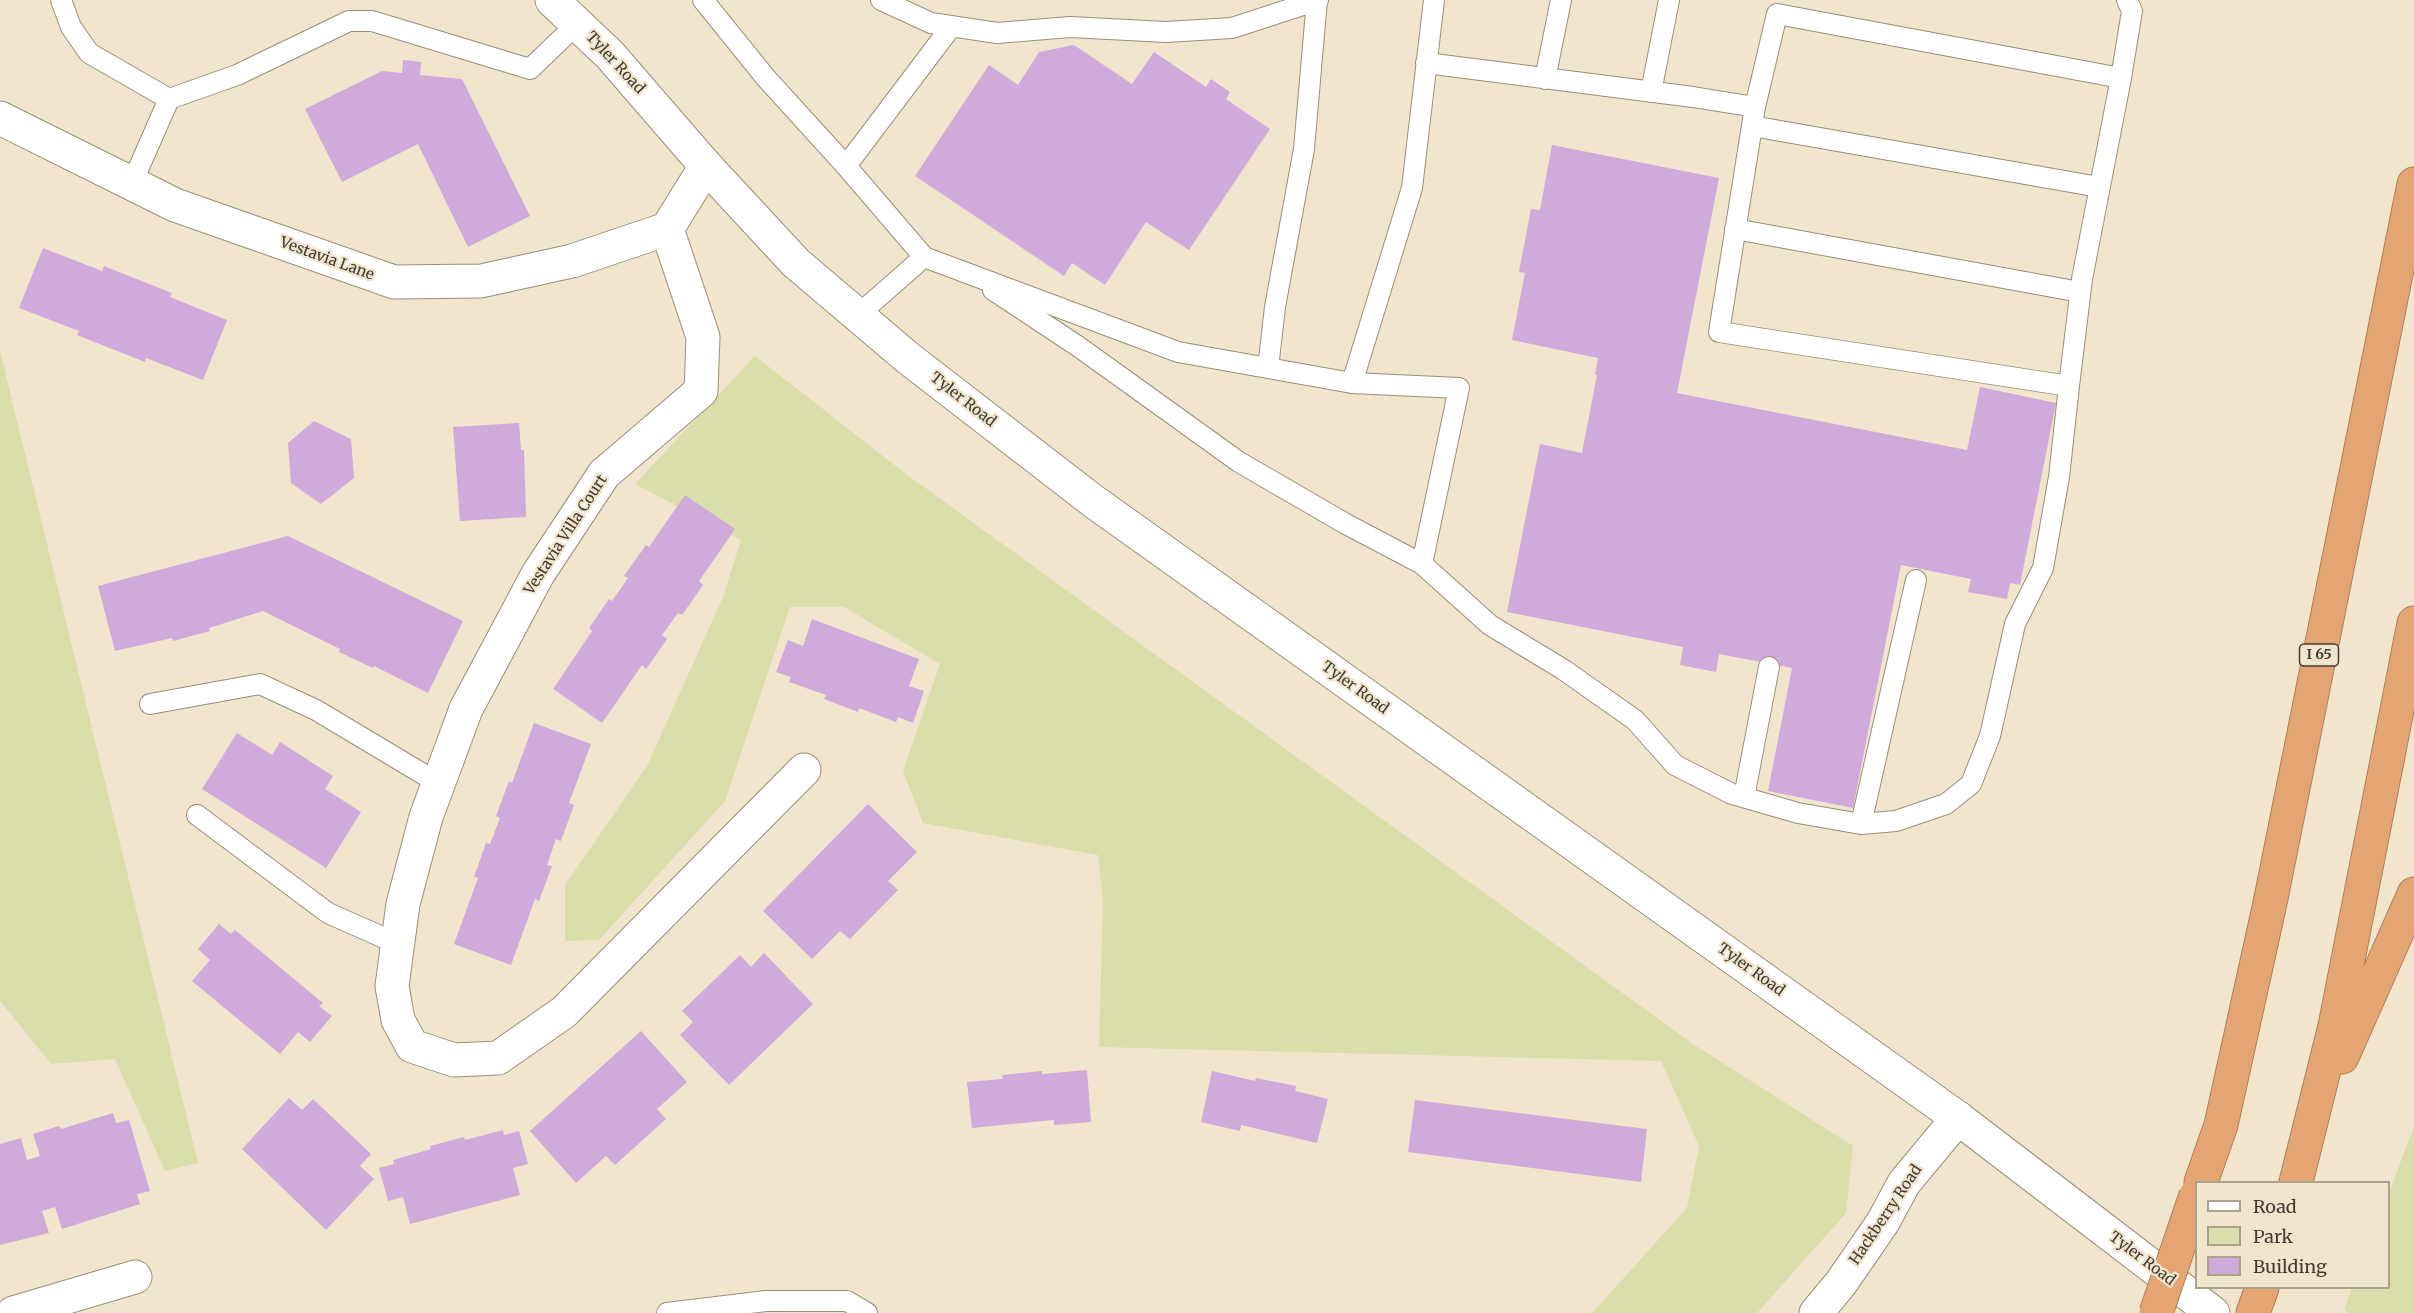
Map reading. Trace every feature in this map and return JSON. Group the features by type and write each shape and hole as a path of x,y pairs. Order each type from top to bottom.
{"highway":[{"name":"I 65","path":"2201,1181 2221,1125 2272,892 2414,184"},
{"path":"2299,1175 2335,1026 2414,622"},
{"path":"2310,1130 2414,894"},
{"path":"2156,1313 2195,1198"},
{"path":"2253,1313 2261,1289"}],"street":[{"name":"Tyler Road","path":"552,0 610,55 706,166 796,263 908,358 1093,501 1958,1118 2213,1313"},
{"name":"Vestavia Lane","path":"2,119 175,205 394,282 481,281 572,261 668,229"},
{"path":"668,229 706,166"},
{"name":"Vestavia Villa Court","path":"668,229 703,337 701,391 604,474 538,574 466,709 426,817 403,904 392,986 398,1020 412,1046 454,1060 498,1058 564,1012 804,770"},
{"name":"Hackberry Road","path":"1816,1313 1841,1283 1883,1222 1904,1183 1958,1118"},
{"path":"14,1313 135,1277"}],"lane":[{"path":"61,0 71,27 89,53 170,99"},
{"path":"703,0 766,78 924,257 1178,352 1352,383 1459,388 1422,564"},
{"path":"881,0 931,23 997,33 1070,27 1166,32 1232,28 1318,0 1304,149 1277,296 1268,368"},
{"path":"1352,383 1412,188 1434,0"},
{"path":"1545,79 1561,0"},
{"path":"1651,92 1669,0"},
{"path":"963,271 1079,347 1239,462 1346,524 1422,564 1490,625 1564,670 1635,720 1676,765 1732,794 1798,813 1861,824 1896,821 1946,804 1971,784 1990,736 2015,624 2043,568 2059,477 2080,292 2132,11 2127,0"},
{"path":"2069,386 1719,332 1754,116 1777,14 2121,78"},
{"path":"132,183 170,99 237,75 350,21 372,21 530,69 578,23"},
{"path":"846,166 951,27"},
{"path":"1426,63 1651,92 1754,116 2099,187"},
{"path":"1735,230 2080,292"},
{"path":"858,315 924,257"},
{"path":"1861,824 1916,580"},
{"path":"1744,797 1769,668"},
{"path":"150,704 260,684 316,710 438,783"},
{"path":"197,815 328,914 398,944"},
{"path":"667,1313 766,1301 847,1301 867,1313"},
{"path":"766,1313 799,1301"}],"green space":[{"path":"0,351 198,1163 165,1171 115,1059 51,1064 0,1001"},
{"path":"755,356 906,474 1693,1044 1853,1146 1846,1213 1757,1313 1592,1313 1687,1208 1699,1146 1661,1061 1099,1047 1103,902 1098,855 923,823 903,771 940,664 844,607 790,607 725,801 599,940 565,941 565,885 647,766 723,597 741,540 635,484"},
{"path":"2414,1126 2414,1313 2348,1313 2344,1310 2352,1289 2390,1289 2390,1190"}],"building":[{"path":"1074,45 1132,84 1154,52 1206,87 1211,79 1230,92 1226,99 1270,129 1189,250 1146,222 1105,285 1072,263 1064,276 915,176 989,65 1018,85 1039,52"},
{"path":"403,60 421,62 420,75 462,79 530,216 468,247 418,144 342,182 305,109 382,71 402,73"},
{"path":"1552,145 1719,178 1677,393 1967,450 1980,387 2056,403 2020,585 2010,583 2007,599 1968,592 1971,579 1901,565 1853,808 1768,791 1792,668 1719,654 1716,672 1680,665 1683,647 1507,612 1540,444 1582,453 1597,375 1595,374 1598,358 1512,340 1525,273 1519,272 1531,209 1540,210"},
{"path":"43,248 102,271 104,266 172,293 170,297 227,320 203,380 146,358 145,362 77,335 79,331 19,308"},
{"path":"314,421 351,439 354,478 321,504 291,483 288,443"},
{"path":"519,423 521,450 524,450 526,517 460,521 453,427"},
{"path":"685,495 735,529 699,581 703,585 682,615 678,613 662,635 667,639 646,669 642,665 602,723 553,689 592,631 589,628 609,599 612,601 628,578 624,576 646,545 649,547"},
{"path":"288,536 463,621 428,693 374,666 373,668 339,652 340,649 263,611 209,628 210,631 173,641 172,638 115,651 98,586"},
{"path":"812,619 919,659 909,686 924,691 913,723 898,717 896,722 859,708 858,712 824,699 826,695 789,682 791,677 776,672 788,640 803,646"},
{"path":"534,723 591,744 569,803 574,805 561,841 556,839 547,865 552,866 539,901 535,899 511,965 454,944 478,878 474,877 486,843 490,844 500,818 496,816 509,781 512,783"},
{"path":"237,733 272,755 280,742 333,776 325,789 361,812 326,868 202,789"},
{"path":"868,804 917,852 888,881 898,890 850,939 840,931 812,959 763,911"},
{"path":"219,924 231,934 235,930 323,1003 319,1006 332,1016 310,1042 298,1032 280,1054 192,981 210,960 198,949"},
{"path":"764,953 813,1004 729,1085 680,1035 693,1022 682,1011 740,955 751,967"},
{"path":"641,1031 687,1082 657,1109 666,1119 615,1165 606,1156 576,1183 530,1131"},
{"path":"1087,1070 1091,1122 1054,1125 1054,1120 972,1128 967,1082 1003,1079 1002,1075 1042,1071 1042,1074"},
{"path":"1212,1071 1255,1081 1256,1078 1296,1086 1295,1091 1328,1099 1317,1143 1241,1125 1240,1131 1201,1122"},
{"path":"289,1098 302,1110 313,1099 371,1154 360,1166 374,1179 326,1230 242,1149"},
{"path":"1415,1100 1647,1129 1641,1182 1408,1152"},
{"path":"113,1113 116,1123 129,1120 150,1191 137,1194 140,1204 62,1229 55,1207 42,1211 49,1233 0,1245 0,1144 21,1138 27,1160 40,1156 33,1134 59,1126 61,1129"},
{"path":"503,1130 504,1135 519,1131 528,1164 513,1168 520,1195 410,1224 403,1197 388,1201 379,1168 394,1164 393,1160 431,1149 430,1146"}]}
